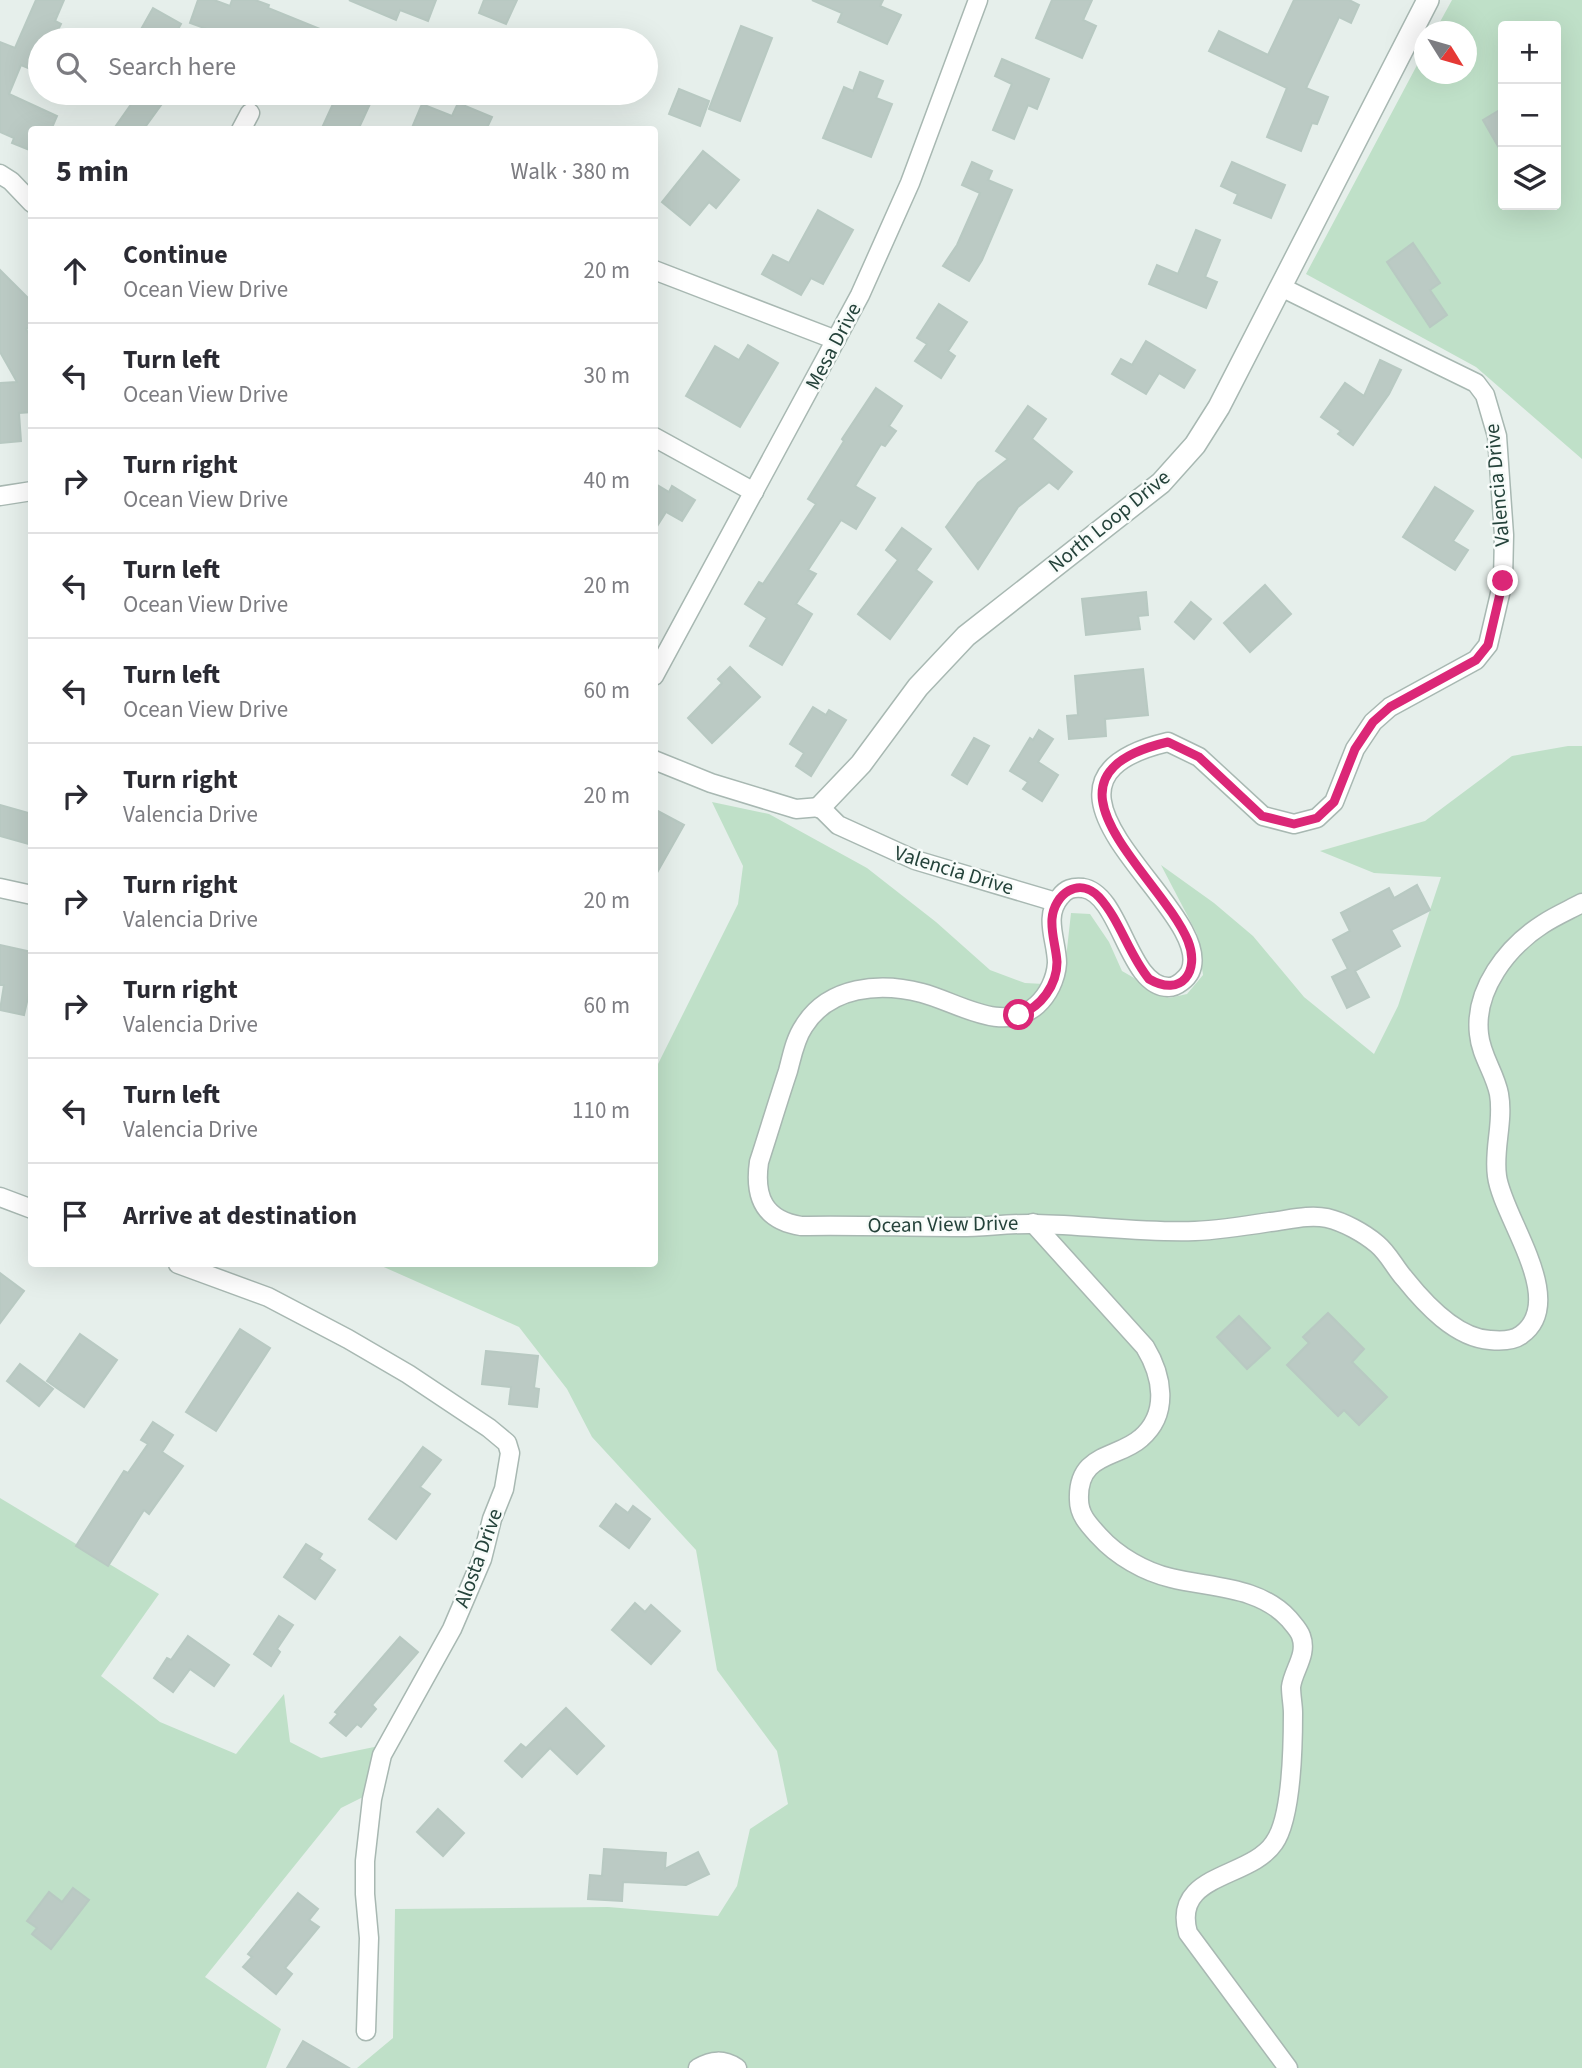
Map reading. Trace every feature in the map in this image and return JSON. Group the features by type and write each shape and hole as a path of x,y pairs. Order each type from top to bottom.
{"street":[{"name":"Mesa Drive","path":"658,669 860,295 910,183 978,0"},
{"name":"North Loop Drive","path":"820,807 861,764 918,687 966,636 1130,508 1170,473 1195,444 1219,407 1429,0"},
{"path":"243,126 250,113"},
{"path":"0,174 28,199"},
{"path":"658,272 836,340"},
{"name":"Valencia Drive","path":"820,807 838,825 915,860 1056,902 1065,891 1075,887 1087,889 1103,902 1149,979 1160,986 1174,986 1188,976 1191,970 1188,941 1167,905 1119,842 1104,811 1102,796 1105,778 1119,761 1145,747 1168,742 1199,757 1262,816 1294,824 1317,818 1334,802 1355,749 1373,722 1390,707 1476,660 1488,645 1503,581 1504,535 1497,436 1485,395 1476,383 1455,371 1281,287"},
{"path":"658,439 754,492"},
{"path":"0,496 28,492"},
{"path":"658,762 711,783 796,809 820,807"},
{"path":"0,888 28,894"},
{"name":"Ocean View Drive","path":"1056,902 1052,918 1057,963 1054,981 1045,997 1028,1012 1002,1017 983,1015 924,993 881,987 840,995 813,1014 798,1037 759,1162 759,1194 765,1207 775,1217 794,1225 964,1227 1033,1223 1156,1231 1196,1231 1303,1217 1325,1218 1344,1224 1377,1244 1420,1297 1463,1332 1481,1340 1500,1341 1520,1336 1529,1327 1536,1314 1538,1289 1496,1174 1501,1116 1499,1094 1482,1051 1479,1015 1491,981 1513,948 1543,924 1582,903"},
{"path":"0,1197 28,1208"},
{"path":"1033,1223 1145,1347 1156,1364 1161,1384 1157,1415 1149,1430 1141,1439 1126,1448 1107,1454 1094,1462 1085,1473 1079,1501 1086,1522 1116,1551 1147,1570 1170,1578 1253,1595 1269,1603 1283,1614 1301,1637 1303,1649 1300,1664 1291,1685 1293,1715 1289,1790 1285,1820 1280,1833 1273,1845 1253,1863 1210,1881 1196,1892 1186,1913 1188,1933 1289,2068"},
{"name":"Alosta Drive","path":"186,1267 268,1297 348,1339 408,1374 489,1428 507,1443 510,1453 504,1489 492,1519 482,1559 452,1629 382,1755 372,1799 365,1861 369,1938 366,2031"},
{"path":"698,2068 709,2062 722,2061 737,2068"}],"green space":[{"path":"1452,0 1582,0 1582,459 1476,367 1306,274 1414,71 1414,84 1477,84 1477,21 1440,21"},
{"path":"1582,746 1582,2068 357,2068 393,2038 395,1909 608,1907 718,1916 737,1886 750,1829 788,1804 777,1751 717,1670 696,1550 592,1437 567,1389 519,1327 384,1267 658,1267 658,1064 738,904 743,866 712,802 769,814 867,868 936,922 990,970 1025,983 1063,985 1071,913 1090,914 1109,942 1122,971 1169,998 1187,994 1203,975 1197,934 1161,865 1214,903 1253,936 1304,997 1374,1054 1398,1006 1441,877 1374,873 1320,851 1425,821 1512,756"},
{"path":"0,1498 159,1594 101,1676 160,1722 236,1754 284,1694 290,1742 321,1758 379,1746 363,1797 341,1808 205,1977 281,2029 266,2068 0,2068"}],"building":[{"path":"36,0 64,0 55,21 61,24 59,28 28,28 28,68 21,65 9,94 57,116 53,126 28,126 28,149 12,143 14,138 0,132 0,42 15,48"},
{"path":"198,0 214,0 230,6 232,0 255,0 317,28 204,28 190,23"},
{"path":"349,0 436,0 428,21 400,10 396,20"},
{"path":"484,0 517,0 506,24 479,13"},
{"path":"812,0 883,0 880,6 901,15 887,44 838,22 842,13"},
{"path":"1052,0 1092,0 1083,20 1096,26 1082,58 1036,38"},
{"path":"1294,0 1349,0 1359,5 1351,23 1339,17 1306,88 1328,97 1317,124 1312,123 1301,151 1267,137 1287,88 1209,51 1219,31 1268,55"},
{"path":"153,8 181,24 179,28 142,28"},
{"path":"741,26 772,38 740,121 709,109"},
{"path":"1002,59 1049,79 1037,109 1028,105 1014,139 993,130 1012,84 995,76"},
{"path":"860,72 883,81 876,98 892,104 871,157 823,138 844,87 853,91"},
{"path":"679,89 709,101 700,126 669,114"},
{"path":"131,105 161,105 146,126 116,126"},
{"path":"332,105 369,105 360,126 323,126"},
{"path":"422,105 452,116 457,105 463,105 492,117 488,126 413,126"},
{"path":"1498,111 1498,146 1483,120"},
{"path":"703,151 739,180 716,208 709,202 690,225 662,202"},
{"path":"972,162 992,171 988,180 1012,190 982,260 969,281 943,266 957,245 980,193 962,185"},
{"path":"1232,162 1285,185 1271,218 1234,203 1238,194 1221,186"},
{"path":"818,210 853,230 823,284 811,278 801,295 762,274 773,255 789,263"},
{"path":"1196,230 1220,240 1205,277 1217,282 1206,308 1149,284 1157,265 1178,274"},
{"path":"1413,243 1440,283 1430,290 1447,315 1430,327 1387,262"},
{"path":"0,270 28,298 28,412 19,413 21,441 0,443 0,383 17,382 0,352"},
{"path":"939,304 967,322 948,351 955,356 941,378 915,361 927,344 917,338"},
{"path":"1146,341 1195,370 1184,388 1159,373 1146,394 1112,374 1121,359 1132,365"},
{"path":"748,345 778,363 740,427 686,396 715,346 739,360"},
{"path":"1380,360 1401,370 1389,394 1353,445 1338,434 1341,431 1321,417 1345,383 1364,396"},
{"path":"876,388 902,406 889,426 896,431 885,446 881,444 855,486 875,498 856,529 841,520 808,570 816,574 796,604 812,614 782,665 750,646 767,618 745,604 759,582 763,584 816,504 808,499 844,441 842,439"},
{"path":"1028,406 1046,419 1032,439 1072,472 1058,489 1049,482 1018,507 978,569 946,527 978,483 1008,459 996,451"},
{"path":"658,485 669,492 672,486 695,500 682,521 666,512 658,525"},
{"path":"1435,487 1473,511 1453,541 1468,550 1455,570 1403,537"},
{"path":"902,528 931,549 916,570 932,582 890,639 858,614 898,560 886,550"},
{"path":"1265,585 1291,614 1250,652 1224,623"},
{"path":"1146,592 1148,615 1138,616 1140,629 1086,635 1082,599"},
{"path":"1191,602 1211,619 1194,639 1175,622"},
{"path":"730,667 760,697 712,743 688,718 722,683 718,679"},
{"path":"1143,669 1148,715 1105,719 1106,736 1069,739 1067,716 1078,715 1075,676"},
{"path":"813,707 826,715 829,710 846,720 811,776 796,766 804,753 790,744"},
{"path":"1039,730 1053,739 1038,762 1058,775 1042,801 1023,789 1028,782 1010,771 1030,738 1033,740"},
{"path":"974,738 989,746 967,784 952,775"},
{"path":"0,805 28,813 28,844 0,836"},
{"path":"658,811 684,825 658,871"},
{"path":"1417,885 1430,910 1391,930 1400,946 1355,971 1369,997 1347,1008 1332,977 1348,969 1333,940 1350,931 1341,913 1389,888 1394,898"},
{"path":"0,945 28,951 28,998 24,1015 0,1010 4,985 0,985"},
{"path":"0,1273 24,1291 0,1323"},
{"path":"1328,1313 1364,1349 1352,1362 1387,1397 1359,1425 1344,1410 1338,1416 1287,1365 1309,1343 1303,1337"},
{"path":"1239,1316 1270,1348 1247,1369 1217,1337"},
{"path":"240,1329 270,1348 216,1431 186,1412"},
{"path":"80,1334 117,1360 84,1407 47,1381"},
{"path":"486,1351 538,1356 534,1388 539,1389 537,1407 509,1404 511,1387 482,1384"},
{"path":"20,1364 53,1389 39,1406 7,1381"},
{"path":"153,1422 173,1435 162,1452 183,1466 149,1514 144,1510 108,1566 76,1546 124,1471 128,1473 148,1444 141,1440"},
{"path":"423,1447 441,1460 420,1487 430,1494 396,1539 369,1519"},
{"path":"616,1504 628,1513 633,1506 650,1519 629,1548 600,1526"},
{"path":"306,1544 322,1554 319,1559 335,1570 315,1599 284,1577"},
{"path":"635,1603 645,1612 651,1605 680,1631 651,1664 612,1630"},
{"path":"279,1616 293,1625 277,1649 280,1652 271,1666 254,1654"},
{"path":"188,1636 229,1665 214,1686 190,1669 173,1692 154,1678 167,1658 171,1660"},
{"path":"400,1637 418,1652 372,1705 376,1709 361,1727 357,1724 346,1736 330,1723 338,1714 335,1712"},
{"path":"566,1708 604,1746 577,1774 550,1748 522,1777 505,1761 521,1744 526,1748"},
{"path":"438,1809 464,1833 443,1856 417,1832"},
{"path":"604,1849 666,1853 665,1869 698,1852 709,1874 686,1885 623,1882 622,1901 588,1899 590,1875 602,1876"},
{"path":"73,1888 89,1900 51,1949 32,1934 37,1928 27,1921 49,1892 62,1902"},
{"path":"298,1893 318,1909 309,1920 319,1927 285,1968 292,1974 276,1994 243,1967 252,1957 248,1954"},
{"path":"303,2041 349,2068 287,2068"}],"route":[{"path":"1019,1015 1036,1006 1054,981 1057,963 1052,918 1056,902 1065,891 1075,887 1087,889 1103,902 1149,979 1160,986 1174,986 1188,976 1191,970 1188,941 1167,905 1119,842 1104,811 1102,796 1105,778 1119,761 1145,747 1168,742 1199,757 1262,816 1277,822 1294,824 1317,818 1334,802 1355,749 1373,722 1390,707 1476,660 1488,645 1503,581"}]}
